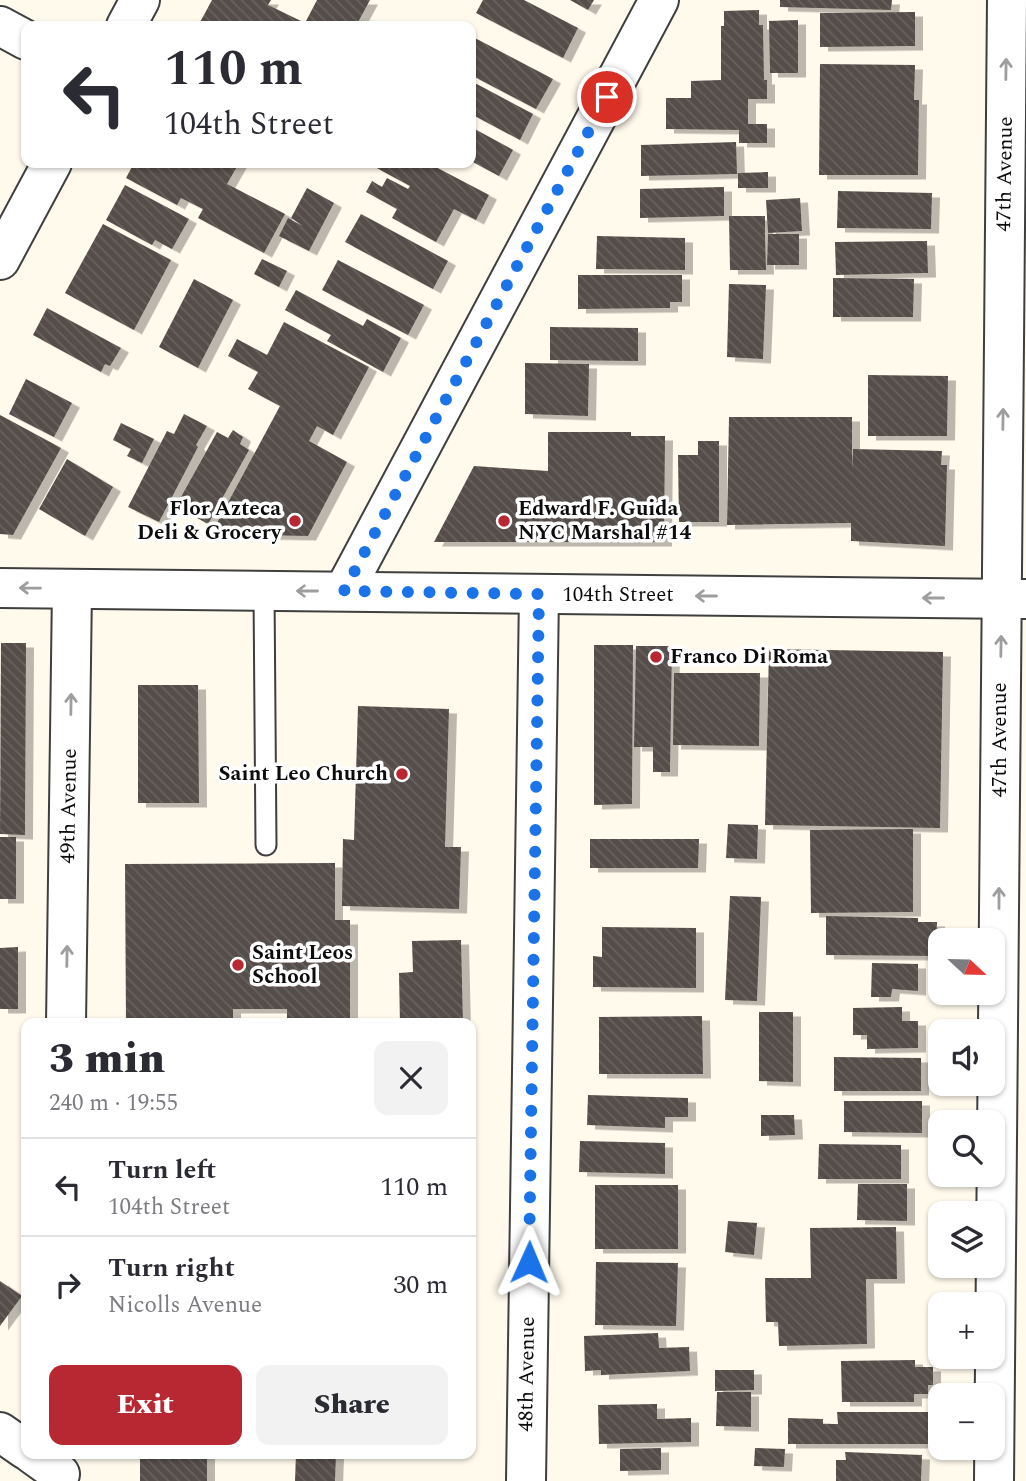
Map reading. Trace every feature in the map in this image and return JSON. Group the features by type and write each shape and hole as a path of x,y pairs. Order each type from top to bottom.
{"street":[{"path":"128,21 139,0"},
{"path":"344,591 660,0"},
{"name":"47th Avenue","path":"994,1481 1014,598 1007,0"},
{"path":"0,26 21,37"},
{"path":"0,260 49,168"},
{"name":"104th Street","path":"0,588 1014,598"},
{"name":"49th Avenue","path":"66,1018 72,589"},
{"name":"48th Avenue","path":"526,1481 539,594"},
{"path":"0,1432 21,1447"}],"lane":[{"path":"264,591 266,845"}],"building":[{"path":"212,0 271,0 268,5 301,21 201,21"},
{"path":"317,0 370,0 359,21 306,21"},
{"path":"483,0 524,0 578,28 563,58 476,13"},
{"path":"570,0 594,0 588,10"},
{"path":"780,0 892,0 891,10 780,7"},
{"path":"759,10 759,25 763,25 767,99 748,99 748,124 767,124 767,143 739,143 739,130 666,129 666,98 691,98 691,81 721,80 721,26 724,26 724,11"},
{"path":"915,12 915,46 820,47 820,13"},
{"path":"798,20 798,73 770,73 769,21"},
{"path":"476,39 553,79 536,109 476,78"},
{"path":"820,64 915,65 914,100 919,100 918,175 819,175"},
{"path":"476,84 533,114 520,140 476,117"},
{"path":"476,130 513,150 499,176 476,164"},
{"path":"736,142 737,174 641,176 641,145"},
{"path":"131,168 236,168 227,184 285,214 264,253 198,218 203,209 181,198 177,205 126,178"},
{"path":"377,168 438,168 489,195 476,220 454,209 436,242 392,218 397,209 366,192 372,181 382,187 387,178 408,189 410,186"},
{"path":"768,172 768,188 738,188 738,173"},
{"path":"125,185 189,219 172,249 155,240 152,245 106,220"},
{"path":"724,187 724,216 640,218 640,189"},
{"path":"307,188 334,203 309,251 279,236 288,218 303,226 291,218"},
{"path":"838,191 932,193 931,229 837,228"},
{"path":"800,198 802,231 768,233 766,200"},
{"path":"361,214 448,261 433,289 345,242"},
{"path":"729,216 765,216 766,270 730,270"},
{"path":"103,224 171,260 134,330 65,293"},
{"path":"768,234 799,234 799,265 767,265"},
{"path":"597,236 685,238 685,270 596,269"},
{"path":"927,241 928,273 836,275 835,242"},
{"path":"262,259 287,271 279,287 254,274"},
{"path":"338,260 424,305 408,335 322,290"},
{"path":"578,275 682,275 682,302 670,302 670,308 578,309"},
{"path":"833,278 914,279 913,317 833,317"},
{"path":"194,279 233,300 198,368 159,347"},
{"path":"729,284 766,285 763,359 727,357"},
{"path":"296,290 363,326 367,319 401,338 383,372 327,341 331,335 285,310"},
{"path":"47,308 121,348 110,366 105,364 101,372 33,335"},
{"path":"284,322 369,367 333,435 317,426 309,441 347,462 308,536 211,534 280,406 248,389 258,372 228,356 237,339 267,355"},
{"path":"550,327 638,328 638,361 550,360"},
{"path":"525,363 589,364 588,416 525,414"},
{"path":"868,375 948,376 947,436 868,436"},
{"path":"26,379 72,403 54,437 9,414"},
{"path":"184,414 207,426 159,522 128,507 167,431 174,434"},
{"path":"0,415 61,448 13,535 0,534"},
{"path":"729,417 852,417 852,469 853,449 942,451 941,465 947,465 945,546 851,541 851,523 727,525"},
{"path":"121,423 154,439 142,463 127,456 131,449 113,440"},
{"path":"233,430 243,437 240,444 249,450 208,524 176,506 217,432 228,438"},
{"path":"548,432 631,432 631,436 665,436 664,542 434,542 474,466 548,471"},
{"path":"698,441 719,441 719,522 679,522 678,455 698,455"},
{"path":"67,459 113,487 85,536 39,509"},
{"path":"1,643 26,643 25,835 0,834"},
{"path":"594,645 633,645 632,804 594,805"},
{"path":"636,646 672,646 670,772 653,772 653,747 634,747"},
{"path":"769,649 943,652 940,828 765,825"},
{"path":"674,673 760,673 759,746 673,745"},
{"path":"138,685 198,685 199,803 138,803"},
{"name":"Saint Leo Church","path":"358,706 449,709 445,847 461,847 459,909 342,906 343,839 354,840"},
{"path":"728,824 758,825 757,859 726,858"},
{"path":"913,829 913,912 811,913 810,830"},
{"path":"0,837 16,837 16,899 0,899"},
{"path":"590,839 699,839 698,868 590,868"},
{"name":"Saint Leos School","path":"335,863 335,920 350,920 350,1018 287,1018 287,1009 233,1009 233,1018 126,1018 125,864"},
{"path":"730,896 761,897 757,1001 725,1000"},
{"path":"826,916 918,918 918,922 937,922 937,928 928,928 928,956 826,955"},
{"path":"602,927 696,928 696,988 593,987 593,956 602,957"},
{"path":"461,940 463,1018 400,1018 399,973 413,972 412,941"},
{"path":"18,947 18,1009 0,1009 0,948"},
{"path":"872,963 918,964 918,991 892,989 891,997 871,997"},
{"path":"902,1007 902,1021 918,1021 918,1048 867,1049 867,1035 853,1035 853,1008"},
{"path":"759,1012 793,1012 793,1082 759,1081"},
{"path":"702,1016 703,1074 599,1074 599,1017"},
{"path":"834,1057 921,1058 921,1091 834,1091"},
{"path":"588,1095 688,1098 688,1117 665,1117 665,1128 587,1125"},
{"path":"844,1101 922,1101 922,1133 844,1132"},
{"path":"761,1115 794,1115 795,1135 761,1136"},
{"path":"580,1141 665,1143 665,1174 579,1172"},
{"path":"819,1144 901,1145 901,1179 818,1179"},
{"path":"858,1184 907,1184 907,1221 857,1220"},
{"path":"595,1185 678,1185 678,1249 595,1249"},
{"path":"728,1221 757,1223 754,1255 725,1252"},
{"path":"896,1227 897,1279 866,1279 867,1344 779,1346 778,1322 766,1322 765,1278 811,1278 810,1228"},
{"path":"596,1262 678,1263 676,1326 595,1325"},
{"path":"0,1281 21,1297 0,1326"},
{"path":"658,1333 659,1348 689,1347 690,1371 601,1375 601,1370 585,1371 584,1336"},
{"path":"915,1360 915,1367 933,1369 933,1383 928,1383 928,1394 914,1394 914,1402 842,1402 841,1361"},
{"path":"715,1370 754,1370 754,1390 715,1391"},
{"path":"717,1392 751,1392 751,1427 716,1426"},
{"path":"657,1404 657,1419 691,1418 691,1442 599,1444 598,1405"},
{"path":"837,1412 928,1412 928,1444 788,1444 788,1418 823,1419 823,1424 838,1424"},
{"path":"661,1448 661,1470 620,1471 620,1449"},
{"path":"755,1448 785,1449 784,1467 754,1466"},
{"path":"845,1452 922,1455 921,1481 836,1481 836,1460 846,1460"},
{"path":"140,1459 207,1459 207,1481 140,1481"},
{"path":"296,1459 336,1459 335,1481 295,1481"}],"place":[{"name":"Flor Azteca Deli & Grocery","path":"295,521"},
{"name":"Edward F. Guida NYC Marshal #14","path":"504,521"},
{"name":"Franco Di Roma","path":"656,657"},
{"name":"Saint Leo Church","path":"402,774"},
{"name":"Saint Leos School","path":"238,965"}],"route":[{"path":"529,1262 539,594 344,591 607,97"}]}
